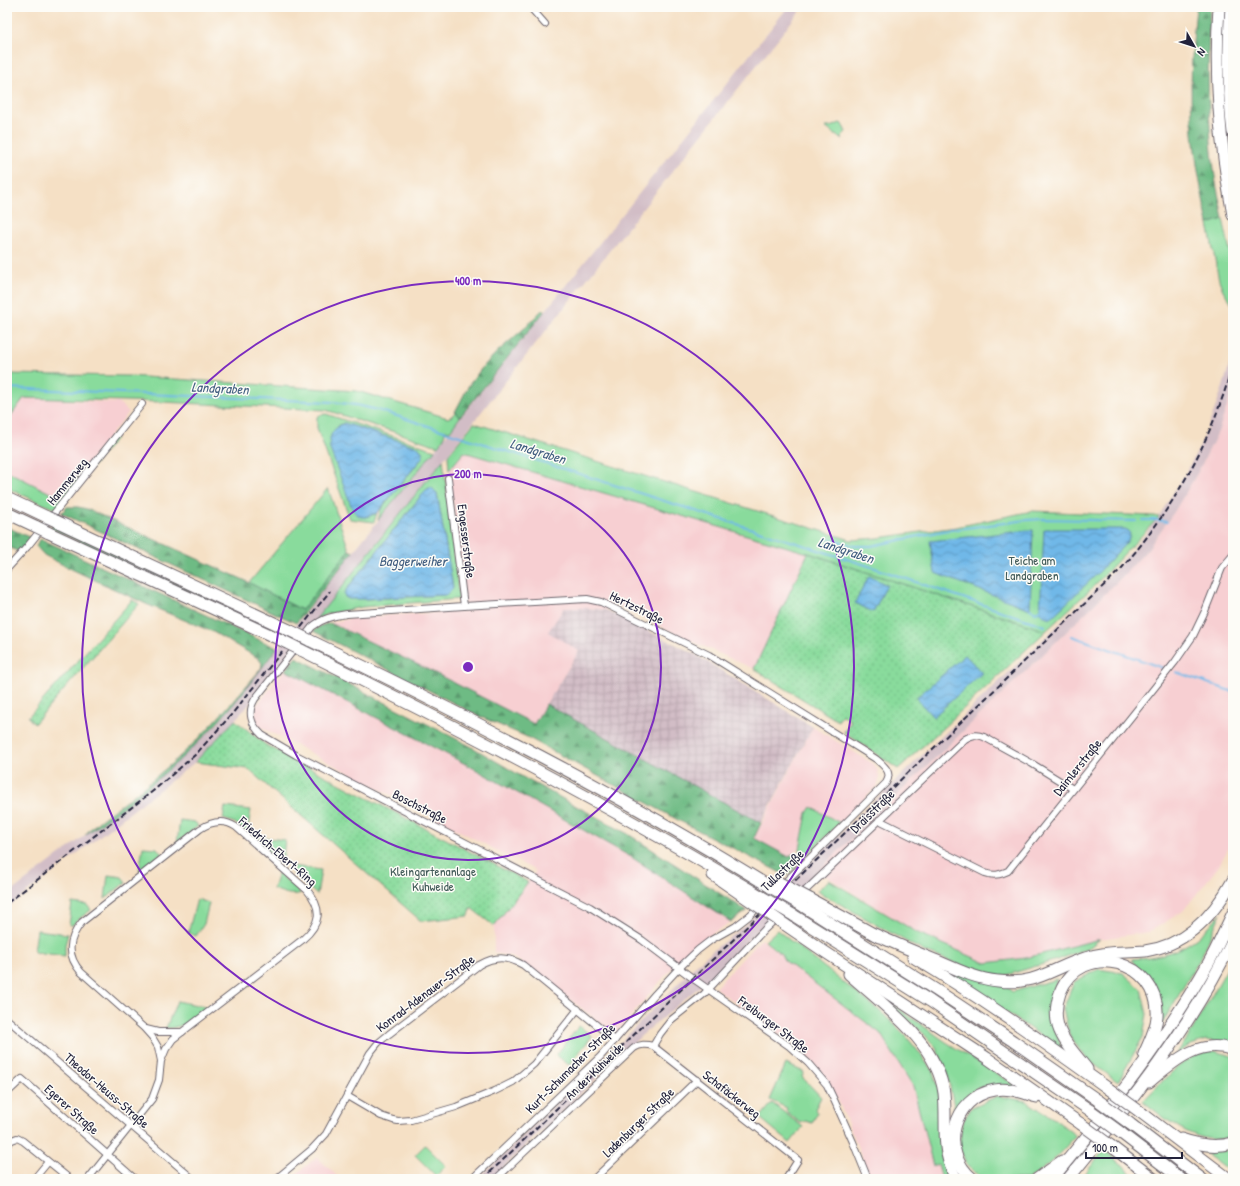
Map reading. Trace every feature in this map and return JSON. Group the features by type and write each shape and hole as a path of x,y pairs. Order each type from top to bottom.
{"highway":[{"path":"1219,7 1217,29 1217,73 1220,130 1227,184 1233,215"},
{"path":"1231,7 1229,29 1229,72 1233,132"},
{"path":"7,498 393,680 508,739 659,820 806,902 874,934 973,976 1000,982 1025,981 1044,976 1076,961 1091,956 1107,953 1146,950 1174,942 1188,934 1205,920 1219,903 1233,880"},
{"path":"7,513 281,640 379,688 501,751 673,844 727,885 793,915 930,1001 1091,1111 1182,1179"},
{"path":"759,900 784,924 927,1018 1081,1124 1127,1157 1154,1179"},
{"path":"806,902 1099,1101 1202,1179"},
{"path":"1052,1179 1137,1072 1188,998 1210,961 1233,913"},
{"path":"874,934 938,972 1020,1026 1172,1135 1229,1179"},
{"path":"1068,1179 1137,1093 1166,1052 1198,1004 1233,940"},
{"path":"825,952 906,1026 929,1054 939,1073 943,1086 946,1148 950,1166 956,1179"},
{"path":"1093,1078 1064,1039 1058,1025 1056,1011 1064,984 1069,978 1079,969 1100,962 1114,962 1132,969 1146,981 1154,997 1157,1010 1156,1022 1137,1072"},
{"path":"1137,1093 1168,1066 1199,1048 1212,1046 1224,1047 1233,1050"},
{"path":"973,1179 958,1161 953,1140 957,1119 964,1107 981,1094 1000,1089 1013,1090 1046,1100"},
{"path":"1172,1135 1198,1144 1213,1146 1233,1143"},
{"path":"1037,1179 1076,1149"},
{"path":"1127,1157 1142,1179"},
{"path":"1074,1179 1083,1161"}],"street":[{"path":"530,7 545,24"},
{"name":"Hammerweg","path":"7,569 27,547 142,404"},
{"name":"Engesserstraße","path":"448,478 464,606"},
{"name":"Daimlerstraße","path":"880,820 985,873 992,875 1001,874 1008,871 1175,662 1193,636 1205,611 1222,568 1233,555"},
{"name":"Hertzstraße","path":"312,628 328,617 347,614 587,599 600,602 709,655 876,759 887,769 889,775"},
{"name":"Boschstraße","path":"312,628 253,703 251,708 251,718 254,727 262,735 296,755 590,907 642,940 679,968"},
{"name":"Draisstraße","path":"709,989 765,930 964,739 971,735 984,737 1031,763 1073,789"},
{"name":"Tullastraße","path":"679,968 711,940 736,926 749,916 878,792 886,783 889,775"},
{"name":"Friedrich-Ebert-Ring","path":"88,1179 152,1099 159,1080 162,1061 166,1049 173,1039 308,935 318,916 318,910 314,898 307,890 236,827 229,823 210,823 200,829 82,922 75,931 71,942 70,951 75,965 152,1036 158,1047 162,1061"},
{"name":"Konrad-Adenauer-Straße","path":"276,1179 320,1141 332,1124 370,1053 378,1043 486,961 501,958 515,960 615,1040"},
{"name":"Freiburger Straße","path":"679,968 788,1046 808,1063 827,1085 868,1179"},
{"name":"Kurt-Schumacher-Straße","path":"472,1179 600,1057 679,968"},
{"path":"653,1046 671,1020 709,989"},
{"path":"347,1096 381,1116 398,1121 411,1120 456,1107 513,1082 534,1064 578,1009"},
{"name":"Theodor-Heuss-Straße","path":"7,1019 193,1179"},
{"name":"Friedrich-Ebert-Ring","path":"144,1028 158,1032 183,1032"},
{"name":"An der Kuhweide","path":"496,1179 634,1048 640,1044 653,1046"},
{"name":"Schafäckerweg","path":"653,1046 798,1160 786,1179"},
{"name":"Egerer Straße","path":"7,1093 22,1079 107,1156 135,1179"},
{"name":"Ladenburger Straße","path":"594,1179 697,1080"},
{"path":"7,1144 17,1138 23,1141 70,1179"},
{"path":"34,1179 48,1162"}],"shaded area":[{"path":"788,7 803,7 247,707 195,762 7,908 7,895 108,818 199,742 219,722"},
{"path":"1233,352 1233,389 1218,432 1198,472 1174,512 1147,550 1123,576 1061,637 818,871 711,977 642,1035 491,1179 478,1179 620,1043 698,963 744,926 1115,569 1145,535 1159,516 1188,469 1201,444 1211,419 1223,387"},
{"path":"1233,389 1233,840 1218,867 1183,911 1149,932 1100,939 1026,958 986,963 918,933 818,871 1061,637 1123,576 1147,550 1174,512 1198,472 1218,432"},
{"path":"24,398 119,403 129,412 60,498 7,471 7,421"},
{"path":"464,452 808,553 754,669 689,640 613,603 606,610 588,608 579,651 534,724 431,671 330,623 357,617 466,611 449,470"},
{"path":"564,608 606,610 693,653 813,727 761,823 546,704 579,651 548,632"},
{"path":"285,670 475,769 631,857 731,922 705,938 678,961 615,1034 518,960 510,956 494,953 494,926 536,871 259,726 255,717 256,706"},
{"path":"813,727 872,763 877,769 879,782 876,787 810,853 802,845 789,857 754,838"},
{"path":"761,939 781,954 784,960 880,1033 913,1086 933,1166 937,1164 942,1179 871,1179 838,1100 827,1080 811,1061 791,1043 715,988"},
{"path":"317,1157 340,1179 290,1179"}],"green space":[{"path":"1196,7 1210,7 1208,71 1210,135 1215,177 1223,219 1208,224 1197,168 1191,102 1193,38"},
{"path":"840,123 846,132 841,137 842,140 825,127 830,127"},
{"path":"1223,219 1233,265 1233,306 1223,290 1219,280 1208,224"},
{"path":"543,309 544,312 460,417 455,412 469,385 481,369"},
{"path":"7,374 129,376 357,391 448,418 455,412 460,417 450,431 445,430 444,438 438,446 326,410 161,402 24,398 7,421"},
{"path":"326,414 435,450 378,520 381,509 422,458 423,453 418,447 344,423 338,426 372,515 377,513 374,522 350,519 317,428 317,417"},
{"name":"Teiche am Landgraben","path":"474,423 851,540 878,538 956,527 1032,511 1159,517 1093,587 1046,631 808,553 464,452 449,470 448,455"},
{"path":"113,434 116,438 57,510 7,488 7,471 60,498"},
{"path":"443,460 459,599 363,607 327,614 316,619","holes":["429,488 437,493 453,588 450,592 446,595 364,599 346,590 425,491"]},
{"path":"328,488 349,550 302,610 249,583"},
{"path":"67,507 87,509 244,580 302,610 349,550 353,552 296,623 61,513"},
{"path":"53,525 286,634 284,637 51,528"},
{"path":"7,527 31,538 7,568 7,564 19,552 7,546"},
{"path":"41,539 277,648 261,669 262,663 258,658 213,632 146,604 67,567 44,555 36,546"},
{"path":"808,553 1046,631 898,769 844,732 851,721 842,715 838,721 754,669"},
{"path":"132,600 139,604 34,724 28,717"},
{"path":"330,623 431,671 534,724 546,704 761,823 754,838 789,857 793,854 800,863 787,876 678,820 527,737 481,717 313,631 320,626"},
{"path":"296,657 472,747 526,779 628,834 747,911 731,922 631,857 475,769 285,670"},
{"path":"261,669 203,738 154,782 85,835 97,823 131,797 182,754"},
{"name":"Kleingartenanlage Kuhweide","path":"235,720 266,745 528,882 494,926 471,908 469,916 421,921 248,769 195,762"},
{"path":"225,807 251,810 247,833 235,823 223,819"},
{"path":"811,807 840,823 805,857 802,856 800,849 807,813"},
{"path":"180,820 195,822 198,826 177,843"},
{"path":"260,837 285,840 282,864 259,843"},
{"path":"143,847 157,848 162,854 139,871"},
{"path":"293,866 321,870 317,895 292,872"},
{"path":"278,873 301,893 283,893 273,889"},
{"path":"108,875 122,877 126,882 105,899"},
{"path":"829,880 918,933 986,963 1026,958 1100,939 1090,947 1060,959 1000,977 1012,992 1057,979 1051,1000 1050,1014 1062,1050 933,963 1000,976 976,971 923,951 817,891"},
{"path":"197,899 209,903 204,924 196,936 188,933"},
{"path":"72,903 87,905 91,910 73,925 69,925"},
{"path":"1221,913 1201,957 1159,1029 1161,1020 1161,1005 1158,992 1151,979 1133,962 1132,959 1158,955 1174,951 1182,947 1200,935"},
{"path":"37,930 68,934 65,945 65,956 34,952"},
{"path":"777,930 881,1012 905,1035 933,1072 939,1092 939,1141 944,1167 949,1179 942,1179 938,1164 933,1166 913,1086 880,1033 784,960 781,954 765,941"},
{"path":"1231,962 1228,1001 1233,1016 1233,1045 1206,1040 1188,1046 1174,1057 1187,1039"},
{"path":"1099,969 1123,973 1141,989 1147,1014 1143,1037 1118,1082 1087,1059 1070,1037 1063,1009 1074,982"},
{"path":"868,987 946,1042 1018,1087 996,1085 979,1088 969,1094 955,1111 947,1072 935,1046 922,1032"},
{"path":"177,1001 202,1006 206,1009 183,1025 166,1028"},
{"path":"579,1026 592,1036 569,1065 556,1055"},
{"path":"1214,1051 1233,1056 1233,1136 1221,1139 1209,1139 1197,1136 1173,1124 1143,1101 1184,1062 1190,1058"},
{"path":"786,1064 804,1072 802,1077 821,1097 815,1109 818,1112 812,1123 806,1121 800,1123 786,1111 787,1108 770,1100"},
{"path":"998,1096 1026,1101 1056,1120 1076,1136 1048,1165 1028,1179 984,1179 967,1166 959,1146 962,1123 972,1107"},
{"path":"772,1103 803,1127 790,1143 760,1118"},
{"path":"425,1145 446,1166 436,1176 415,1155"},
{"path":"1197,1147 1215,1151 1233,1149 1233,1174"},
{"path":"1104,1150 1124,1166 1136,1179 1081,1179"}],"water":[{"name":"Baggerweiher","path":"344,423 418,447 423,453 422,458 377,513 366,517 361,517 356,514 352,508 330,449 330,437 336,428"},
{"name":"Baggerweiher","path":"432,488 437,493 453,588 450,592 446,595 364,599 349,599 345,597 344,594 346,590 425,491"},
{"path":"1045,529 1125,529 1129,531 1130,536 1127,542 1099,572 1050,618 1040,613"},
{"path":"1033,530 1030,609 935,573 930,541"},
{"path":"869,576 887,585 873,612 855,603"},
{"path":"965,655 982,673 933,717 916,698"}],"waterway":[{"name":"Landgraben","path":"7,388 333,402 378,410 872,567 1045,626"},
{"path":"829,539 855,546 871,546 943,531 1027,520 1136,521"},
{"path":"1143,520 1167,522"},
{"path":"1030,609 1036,612 1040,610"},
{"name":"Landgraben","path":"1072,636 1163,668"},
{"name":"Landgraben","path":"1176,672 1233,692"}],"railway":[{"path":"483,1179 1121,569 1158,522 1189,472 1214,420 1233,364"},
{"path":"7,903 153,791 196,754 232,714 330,591"}]}
